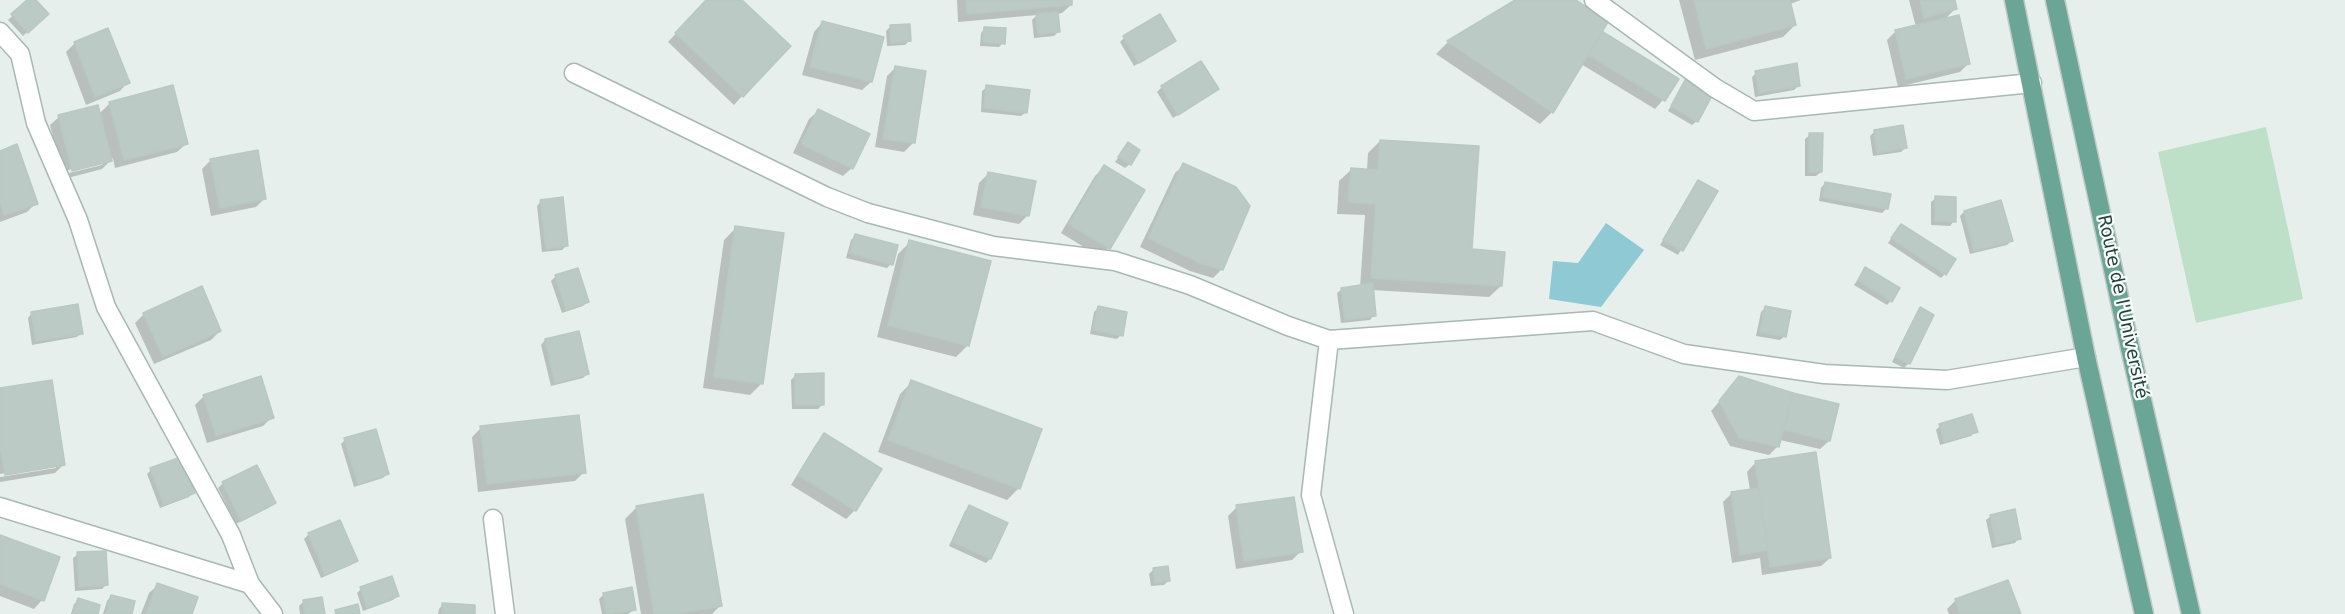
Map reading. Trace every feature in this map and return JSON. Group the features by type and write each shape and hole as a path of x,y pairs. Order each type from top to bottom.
{"main road":[{"path":"2014,0 2086,357 2144,614"},
{"name":"Route de l'Université","path":"2055,0 2130,348 2191,614"}],"street":[{"path":"1594,0 1715,88 1754,111 2032,83"},
{"path":"0,32 20,54 36,123 78,220 106,307 231,535 250,584 273,614"},
{"path":"574,73 827,197 868,213 993,246 1114,261 1190,285 1288,326 1329,340 1593,321 1684,354 1824,374 1947,380 2086,357"},
{"path":"1329,340 1311,495 1344,614"},
{"path":"0,507 250,584"},
{"path":"493,519 505,614"}],"green space":[{"path":"2266,127 2303,299 2196,323 2158,152"}],"water":[{"path":"1606,223 1644,250 1601,307 1549,299 1553,261 1578,263"}],"building":[{"path":"27,0 36,0 49,14 28,33 11,14"},
{"path":"706,0 742,0 791,46 743,97 675,33"},
{"path":"966,0 1072,0 1072,5 967,14"},
{"path":"1515,0 1576,0 1608,22 1553,113 1447,41"},
{"path":"1694,0 1790,0 1796,25 1706,49"},
{"path":"1920,0 1955,0 1957,9 1924,18"},
{"path":"1058,12 1060,32 1038,34 1036,14"},
{"path":"1160,14 1176,41 1139,63 1123,36"},
{"path":"1959,15 1970,64 1906,79 1895,30"},
{"path":"822,21 884,37 872,82 810,67"},
{"path":"910,24 911,41 891,43 890,25"},
{"path":"984,27 1006,28 1005,44 983,42"},
{"path":"108,28 130,83 95,97 74,42"},
{"path":"1603,32 1679,79 1665,101 1588,55"},
{"path":"1201,61 1219,89 1178,115 1161,86"},
{"path":"1797,63 1800,86 1759,93 1755,71"},
{"path":"895,66 926,71 915,143 883,139"},
{"path":"1686,78 1713,94 1698,122 1671,106"},
{"path":"173,85 188,144 124,160 109,102"},
{"path":"986,85 1030,90 1027,113 984,108"},
{"path":"98,105 112,161 72,171 58,115"},
{"path":"818,109 870,134 853,169 801,144"},
{"path":"1903,125 1907,148 1877,153 1874,130"},
{"path":"1809,133 1823,133 1822,172 1809,172"},
{"path":"1380,140 1479,146 1472,249 1505,252 1502,286 1371,278 1376,204 1348,202 1351,168 1378,170"},
{"path":"1128,142 1140,150 1131,165 1118,157"},
{"path":"17,144 38,204 4,215 0,202 0,151"},
{"path":"258,150 266,199 220,208 210,159"},
{"path":"1183,163 1236,187 1250,206 1223,270 1200,263 1148,238"},
{"path":"1104,165 1145,190 1110,249 1069,224"},
{"path":"988,172 1036,181 1029,216 981,207"},
{"path":"1698,180 1718,191 1683,251 1663,240"},
{"path":"1825,182 1891,194 1888,209 1822,197"},
{"path":"1935,196 1956,197 1956,222 1935,221"},
{"path":"563,197 568,246 546,249 540,200"},
{"path":"2001,200 2013,241 1974,251 1964,211"},
{"path":"1901,224 1956,259 1946,275 1891,238"},
{"path":"735,226 784,233 763,384 714,377"},
{"path":"855,234 898,245 893,265 850,253"},
{"path":"909,240 991,261 969,346 888,325"},
{"path":"1865,267 1900,288 1892,302 1858,280"},
{"path":"578,268 589,302 566,310 555,275"},
{"path":"1373,283 1376,316 1345,320 1341,288"},
{"path":"202,286 221,331 163,357 143,313"},
{"path":"78,304 83,334 36,341 31,312"},
{"path":"1098,306 1127,312 1123,336 1093,330"},
{"path":"1765,306 1791,311 1786,337 1760,332"},
{"path":"1920,307 1934,315 1910,364 1895,357"},
{"path":"579,331 589,374 555,383 545,339"},
{"path":"824,373 824,405 795,405 795,374"},
{"path":"261,376 274,418 216,436 203,395"},
{"path":"1739,376 1793,393 1779,447 1739,438 1719,401"},
{"path":"52,380 65,465 5,475 0,447 0,388"},
{"path":"911,380 1042,429 1020,489 888,440"},
{"path":"1793,393 1839,404 1830,441 1784,430"},
{"path":"1972,414 1978,432 1945,442 1939,424"},
{"path":"579,415 586,473 487,484 480,426"},
{"path":"376,429 389,474 358,484 344,438"},
{"path":"824,433 882,469 856,511 798,475"},
{"path":"1816,452 1831,558 1770,567 1755,461"},
{"path":"181,457 195,493 164,505 150,468"},
{"path":"257,465 276,503 241,521 222,482"},
{"path":"1759,488 1768,550 1740,555 1731,492"},
{"path":"703,494 722,606 677,614 654,614 636,506"},
{"path":"1294,497 1303,552 1244,561 1236,505"},
{"path":"969,505 1008,523 991,559 953,542"},
{"path":"2015,509 2021,539 1996,544 1990,515"},
{"path":"340,520 358,561 325,575 308,533"},
{"path":"0,535 60,557 44,601 0,584"},
{"path":"106,551 108,585 79,587 77,552"},
{"path":"1168,566 1170,581 1155,583 1153,568"},
{"path":"392,576 399,596 367,608 360,587"},
{"path":"2008,580 2021,614 1960,614 1955,599"},
{"path":"157,583 198,597 192,614 146,614"},
{"path":"632,587 636,610 607,614 603,593"},
{"path":"111,595 135,601 132,614 106,614"},
{"path":"322,597 325,614 305,614 303,600"},
{"path":"78,598 100,605 98,614 73,614"},
{"path":"442,603 475,605 475,614 442,614"},
{"path":"358,604 360,614 336,614 335,610"}]}
